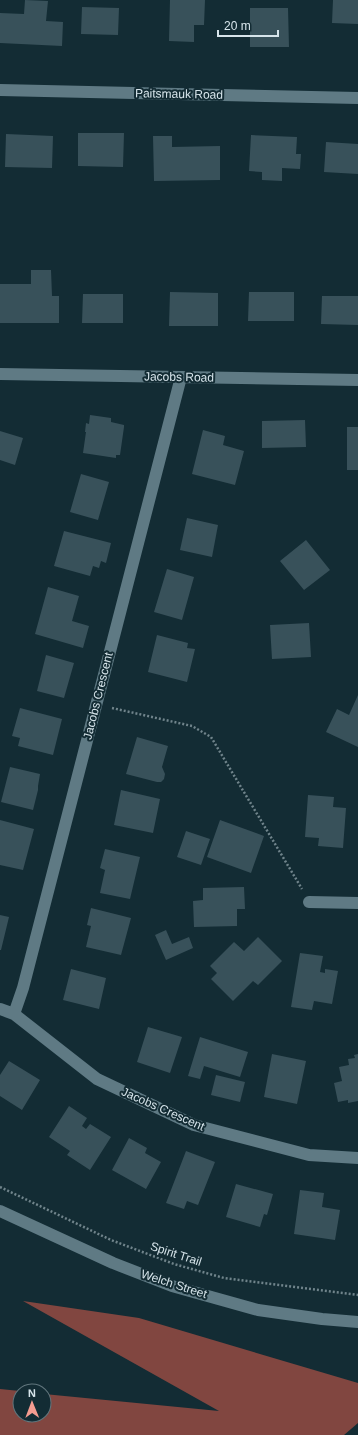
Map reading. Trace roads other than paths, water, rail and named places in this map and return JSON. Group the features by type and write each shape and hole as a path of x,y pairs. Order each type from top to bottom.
{"street":[{"name":"Paitsmauk Road","path":"0,90 358,98"},
{"name":"Jacobs Road","path":"0,374 358,380"},
{"name":"Jacobs Crescent","path":"14,1014 23,988 181,378"},
{"path":"309,902 358,903"},
{"name":"Jacobs Crescent","path":"0,1009 14,1014 97,1079 194,1125 309,1156 358,1158"},
{"name":"Welch Street","path":"0,1211 113,1263 172,1286 258,1310 322,1319 358,1322"}]}
